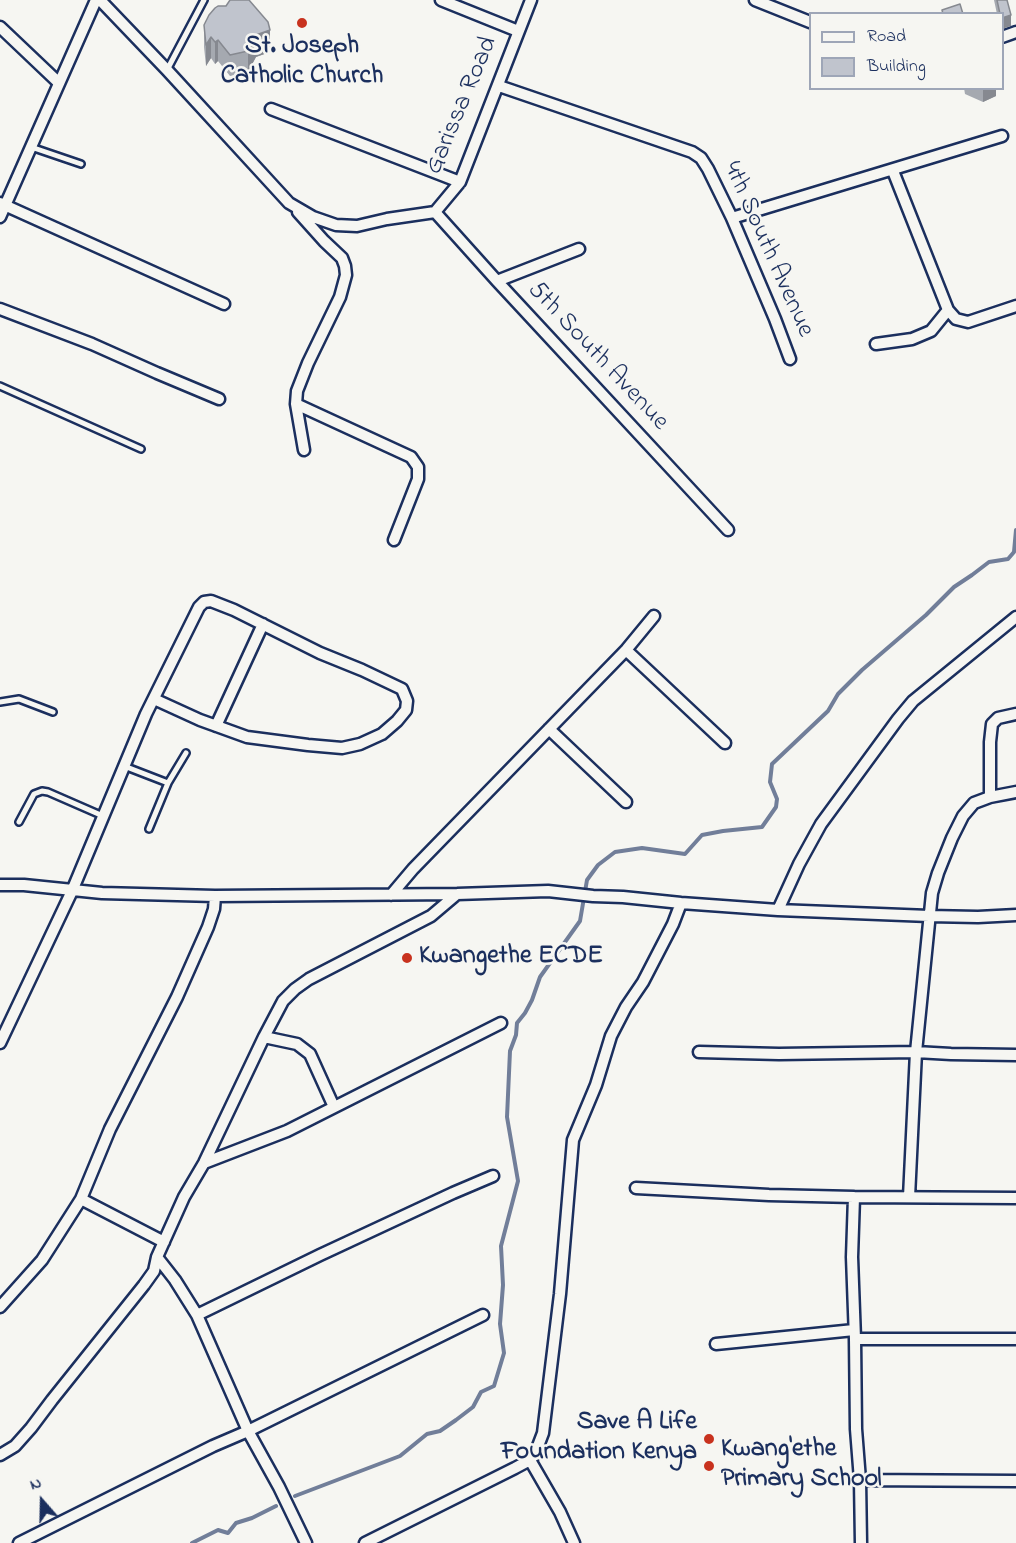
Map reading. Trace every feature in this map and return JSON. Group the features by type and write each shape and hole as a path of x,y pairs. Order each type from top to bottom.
{"street":[{"path":"0,217 3,203 98,0 167,70 342,258 345,275 340,297 297,391 296,404 304,450"},
{"path":"441,0 518,31"},
{"name":"Garissa Road","path":"289,203 313,217 336,225 357,226 387,219 435,213 460,182 531,0"},
{"path":"755,0 809,22"},
{"path":"0,27 59,83"},
{"name":"4th South Avenue","path":"499,86 692,152 701,158 732,218 790,359"},
{"path":"271,109 460,182"},
{"path":"732,218 893,171 1002,136"},
{"path":"893,171 948,310 956,319 968,322 1016,306"},
{"path":"3,203 224,304"},
{"name":"5th South Avenue","path":"435,213 728,530"},
{"path":"497,281 579,249"},
{"path":"0,309 92,344 219,399"},
{"path":"876,344 912,339 931,331 948,310"},
{"path":"296,404 411,457 418,467 417,479 394,540"},
{"path":"0,1043 72,891 154,699 199,607 204,602 211,601 234,610 320,653 402,688 407,700 406,710 382,734 360,744 342,748 247,737 154,699"},
{"path":"391,895 413,869 626,650 654,616"},
{"path":"778,910 821,824 898,719 913,701 1016,617"},
{"path":"216,726 263,624"},
{"path":"626,650 725,743"},
{"path":"990,797 992,723 998,718 1016,714"},
{"path":"549,729 626,802"},
{"path":"909,1197 916,1052 932,893 952,838 963,816 974,802 1016,792"},
{"path":"0,885 24,885 102,893 215,896 548,891 778,910 929,916 1016,915"},
{"path":"0,1455 15,1446 31,1428 154,1271 157,1257 184,1197 204,1163 264,1037 284,1001 309,979 430,916 457,894"},
{"path":"2,1301 42,1260 81,1199 110,1129 177,997 204,937 214,909 215,896"},
{"path":"365,1543 530,1460 535,1454 543,1433 560,1294 573,1140 596,1085 611,1036 626,1007 643,982 673,924 681,903"},
{"path":"204,1163 287,1131 501,1023"},
{"path":"264,1037 297,1044 310,1054 334,1107"},
{"path":"699,1052 779,1054 916,1052 1016,1055"},
{"path":"197,1315 320,1255 493,1176"},
{"path":"636,1188 854,1197 1016,1198"},
{"path":"854,1197 852,1257 861,1543"},
{"path":"81,1199 164,1242"},
{"path":"157,1257 197,1315 248,1431 306,1543"},
{"path":"19,1543 483,1315"},
{"path":"716,1344 855,1334 1016,1339"},
{"path":"530,1460 560,1512 574,1543"},
{"path":"860,1480 1016,1482"}],"lane":[{"path":"167,70 204,0"},
{"path":"31,147 81,164"},
{"path":"0,386 141,449"},
{"path":"0,702 19,699 53,712"},
{"path":"149,829 168,783 186,753"},
{"path":"124,765 168,783"},
{"path":"19,822 34,795 42,790 103,816"}],"building":[{"path":"230,0 249,0 268,22 270,30 256,35 248,51 230,55 218,40 215,42 211,37 206,45 204,25 215,8 226,6"},
{"path":"997,0 1007,0 1011,15 1004,17 1004,12 1000,12"},
{"path":"960,4 962,12 942,12 942,10"}],"waterway":[{"path":"295,1496 400,1456 427,1434 440,1431 456,1420 473,1407 481,1392 494,1386 504,1353 500,1324 503,1285 501,1246 518,1181 507,1117 510,1051 516,1035 517,1023 532,1000 540,977 580,921 587,880 598,865 615,852 642,848 685,854 702,835 762,827 776,807 777,799 770,782 772,764 828,711 838,694 862,670 926,615 954,587 989,562 1008,559 1014,552 1016,530"},
{"path":"192,1543 218,1530 228,1533 236,1523 276,1506"}],"place":[{"name":"St. Joseph Catholic Church","path":"302,23"},
{"name":"Kwangethe ECDE","path":"407,958"},
{"name":"Save A Life Foundation Kenya","path":"709,1439"},
{"name":"Kwang'ethe Primary School","path":"709,1466"}]}
